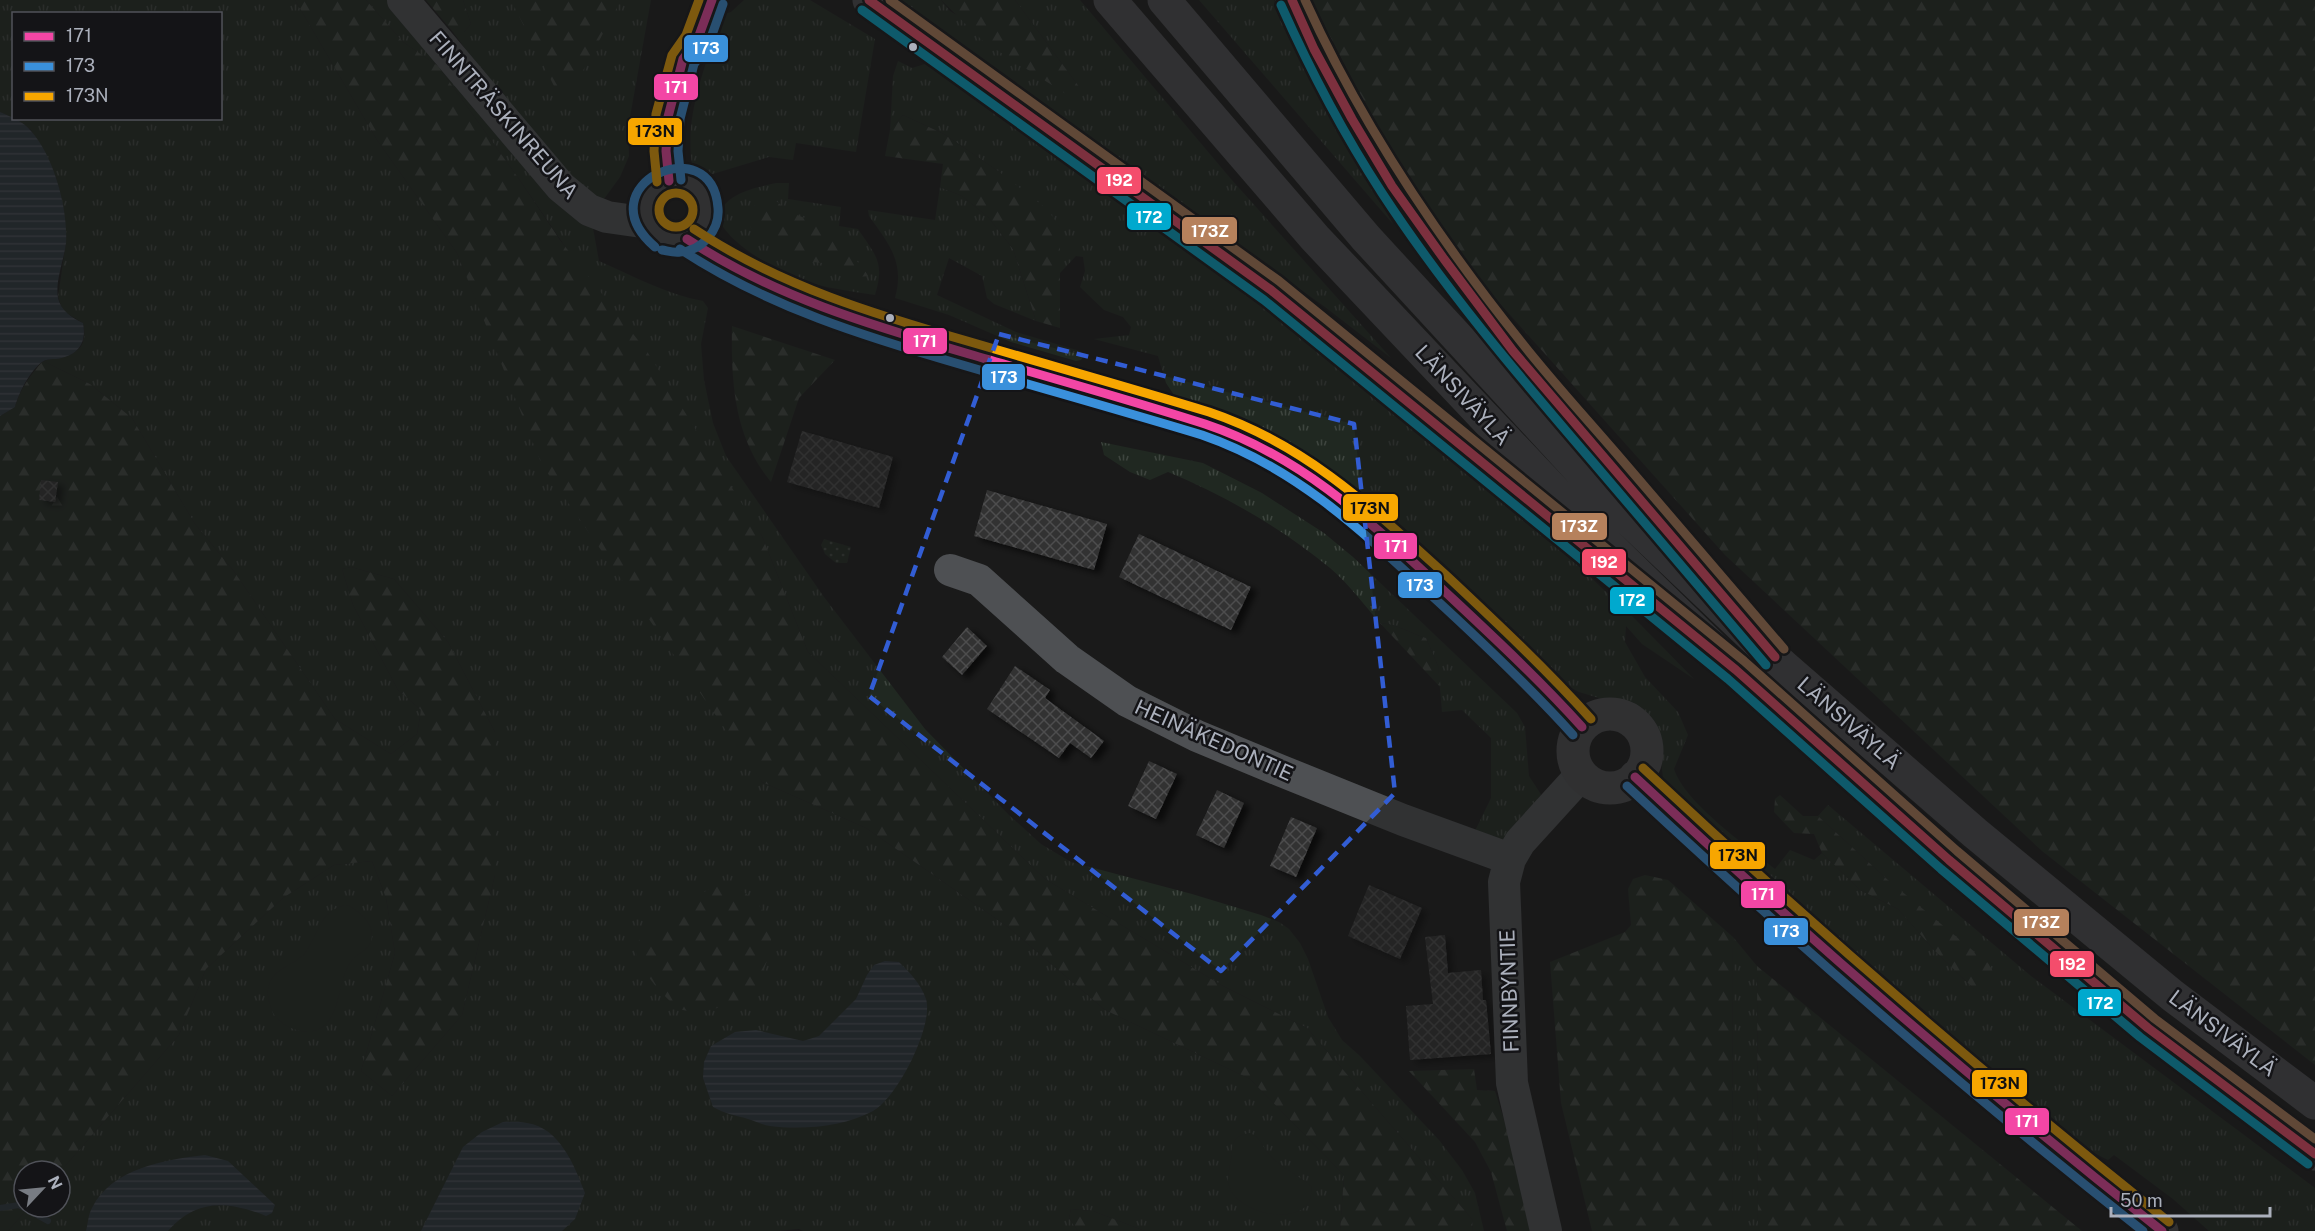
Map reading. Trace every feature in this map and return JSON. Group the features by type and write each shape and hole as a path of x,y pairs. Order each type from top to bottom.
{"highway":[{"path":"869,0 1271,290 1736,670"},
{"name":"LÄNSIVÄYLÄ","path":"1110,0 1315,238 1574,512 1736,670 1948,860 2148,1028 2315,1154"},
{"name":"LÄNSIVÄYLÄ","path":"1164,0 1366,238 1600,492 1782,665 1966,825 2173,996 2315,1103"},
{"path":"1292,0 1314,49 1352,119 1392,186 1444,259 1513,351 1782,665"}],"main road":[{"path":"669,181 666,151 668,117 683,59 680,34 687,0"},
{"path":"683,59 697,41 712,0"},
{"path":"669,181 686,181 700,191 704,198 706,215 704,224 699,231 687,239 673,240 663,237 654,231 649,223 647,202 659,185 669,181"},
{"path":"687,239 731,268 782,292 889,330 1174,414 1250,440 1298,465 1349,503 1479,622 1553,694 1582,727"},
{"path":"1604,714 1617,715 1630,720 1645,740 1646,753 1643,766 1635,777 1620,786 1602,787 1581,775 1575,763 1573,751 1575,738 1582,727 1592,718 1604,714"},
{"path":"1635,777 1881,1001 2073,1161 2162,1231"}],"street":[{"name":"FINNTRÄSKINREUNA","path":"403,0 561,187 589,210 607,217 649,223"},
{"name":"HEINÄKEDONTIE","path":"950,570 979,580 1067,658 1131,703 1197,736 1402,820 1510,859"},
{"name":"FINNBYNTIE","path":"1546,1231 1512,1083 1504,882 1510,859 1520,842 1581,775"}],"highlighted area":[{"path":"999,334 1354,424 1395,793 1221,971 869,696"}],"green space":[{"path":"0,0 295,0 377,140 457,253 502,362 762,782 866,828 1008,927 1105,1010 1250,1079 1344,1175 1340,1231 1145,1231 1093,1211 1071,1209 1069,1218 1078,1231 803,1231 799,1229 777,1231 8,1231 18,1219 72,1219 71,1159 179,1035 206,969 283,898 334,865 372,861 386,898 395,953 361,1071 392,1096 462,1015 495,875 495,732 448,642 394,579 351,567 342,569 353,605 398,690 421,710 417,734 391,754 335,719 233,570 195,524 132,418 90,384 43,361 68,355 80,348 84,334 83,323 63,311 58,297 66,242 62,201 56,177 31,130 16,120 222,120 222,12 12,12 12,118 0,112"},
{"path":"295,0 366,0 403,42 438,66 560,240 648,353 762,536 808,652 1045,879 1223,986 1307,1028 1472,1219 1473,1231 1340,1231 1344,1175 1250,1079 1105,1010 1008,927 866,828 762,782 542,465 457,253 377,140"},
{"path":"366,0 393,0 593,228 599,261 663,289 703,301 708,308 701,344 704,380 713,423 726,456 824,597 925,729 1009,815 1041,844 1071,862 1261,915 1289,929 1300,943 1308,959 1328,1017 1342,1040 1439,1140 1462,1170 1475,1193 1484,1231 1473,1231 1472,1219 1307,1028 1223,986 1045,879 808,652 762,536 519,179 438,66 403,42"},
{"path":"426,0 463,0 471,24 464,32 453,32"},
{"path":"463,0 651,0 628,128 629,156 620,177 604,199 595,200 509,109 453,32 464,32 471,24"},
{"path":"511,0 621,0 572,91 555,88"},
{"path":"744,0 810,0 875,39 856,152 796,143 793,160 769,157 706,176 692,165 691,126 698,88 722,15 731,12"},
{"path":"892,0 941,0 950,11 1080,88 1015,0 1080,0 1231,179 1391,358 1325,307"},
{"path":"941,0 1015,0 1080,88 1077,101 984,42"},
{"path":"1199,0 1274,0 1295,51 1393,224"},
{"path":"1311,0 2315,0 2315,1065 2042,851 1725,555 1469,269 1379,131"},
{"path":"898,61 912,68 925,64 1003,114 1300,326 1513,505 1634,618 1694,679 1642,644 1626,626 1625,642 1645,677 1678,712 1688,735 1674,769 1680,782 1690,796 1718,823 1775,869 1790,850 1814,860 1822,853 1860,890 1898,909 1935,951 1974,989 1888,880 1818,816 1828,805 2031,976 2315,1188 2315,1231 2209,1231 2173,1199 2114,1155 2108,1160 2072,1142 1978,1066 1675,797 1663,777 1657,732 1651,721 1634,704 1599,698 1579,692 1562,683 1506,631 1178,401 1166,383 1158,356 1094,339 1129,335 1131,327 1123,317 1104,310 1080,287 1085,271 1083,257 1076,256 1060,273 1060,227 998,171 944,134 903,115 890,130 893,76"},
{"path":"903,115 944,134 998,171 1047,209 1060,227 1060,328 1036,321 1013,249 988,217 962,196 940,187 943,164 885,156 890,130"},
{"path":"776,183 789,183 788,199 841,207 839,226 858,229 877,260 879,275 875,295 802,280 758,258 723,227 718,216 727,202 742,193"},
{"path":"940,187 962,196 988,217 1013,249 1036,321 994,304 987,298 982,276 949,258 937,295 1016,332 1080,351 1083,357 1081,360 1076,361 1011,342 949,315 895,298 898,274 893,254 869,216 868,210 935,220"},
{"path":"771,197 790,212 831,229 869,276 848,278 823,263 802,261 756,235 741,213"},
{"path":"732,326 835,360 799,398 771,482 749,447 737,408 732,368"},
{"path":"43,361 90,384 132,418 195,524 233,570 335,719 391,754 417,734 421,710 398,690 353,605 342,569 351,567 394,579 448,642 495,732 495,875 462,1015 392,1096 361,1071 395,953 386,898 372,861 334,865 283,898 206,969 179,1035 71,1159 12,1159 12,1219 18,1219 8,1231 0,1231 0,416 15,407 26,382"},
{"path":"1101,442 1203,463 1262,493 1324,533 1353,557 1517,713 1525,727 1529,776 1544,799 1501,842 1474,833 1491,798 1491,738 1462,710 1442,712 1438,666 1426,638 1380,623 1330,568 1252,514 1211,491 1168,472 1150,480 1130,472 1104,455"},
{"path":"824,539 851,547 847,563 836,563 825,554 821,545"},
{"path":"1380,623 1426,638 1438,666 1441,688"},
{"path":"1780,795 1803,816 1818,816 1888,880 1988,963 1997,978 1989,992 1974,989 1935,951 1898,909 1860,890 1822,853 1814,834 1794,833 1774,812 1775,799"},
{"path":"1645,875 1668,880 1733,937 1732,1231 1592,1231 1561,1103 1550,962 1625,932 1631,925 1628,889 1633,879"},
{"path":"728,883 753,899 765,913 771,931 767,962 757,985 743,999 707,1010 683,1010 670,1001 647,975 637,958 636,946 643,936 664,923 694,898 711,888"},
{"path":"348,905 362,915 369,924 372,935 370,944 352,960 348,967 332,1016 327,1023 313,1031 296,1030 287,1026 280,1021 271,1008 268,995 270,982 277,973 305,953 321,923 331,911"},
{"path":"1733,937 1757,966 1758,1231 1732,1231"},
{"path":"1757,966 2082,1231 1758,1231"},
{"path":"1474,1069 1477,1090 1495,1091 1511,1142 1530,1231 1507,1231 1491,1172 1475,1142 1409,1071"},
{"path":"1250,1133 1259,1139 1278,1163 1311,1186 1310,1200 1302,1209 1289,1214 1259,1211 1244,1204 1234,1194 1228,1179 1234,1141"},
{"path":"1071,1209 1093,1211 1145,1231 1078,1231 1069,1218"}],"shaded area":[{"path":"0,112 28,128 39,142 53,169 62,199 66,229 58,298 67,313 83,323 84,337 79,347 70,355 42,362 26,382 15,407 0,416"},
{"path":"885,961 899,962 911,975 924,994 927,1011 912,1060 893,1092 882,1104 873,1111 849,1121 796,1128 767,1125 713,1107 703,1078 704,1062 711,1046 735,1032 756,1030 803,1041 819,1036 856,999 874,965"},
{"path":"503,1122 521,1122 539,1126 557,1140 564,1149 585,1193 575,1219 562,1231 421,1231 463,1147 482,1132"},
{"path":"205,1155 228,1161 275,1205 272,1213 266,1216 239,1207 214,1206 190,1213 168,1231 86,1231 91,1211 101,1194 126,1175 157,1163"}],"building":[{"path":"802,431 893,457 879,508 787,482"},
{"path":"41,480 58,482 55,502 39,500"},
{"path":"987,490 1107,524 1094,570 974,536"},
{"path":"1139,534 1251,587 1231,630 1119,577"},
{"path":"967,627 987,646 962,675 942,657"},
{"path":"1015,666 1050,690 1045,698 1104,741 1091,758 1070,743 1059,758 987,709"},
{"path":"1149,761 1177,774 1156,819 1128,806"},
{"path":"1217,790 1244,803 1224,848 1196,835"},
{"path":"1291,817 1317,828 1296,877 1270,866"},
{"path":"1369,885 1422,908 1400,959 1348,936"},
{"path":"1445,935 1448,973 1481,970 1491,1054 1410,1060 1406,1006 1433,1004 1425,937"}],"waterway":[{"path":"0,1208 19,1205 48,1221"}],"transit line":[{"name":"173N","path":"657,182 654,151 656,114 672,55 686,35 699,0"},
{"name":"171","path":"669,181 666,151 668,117 683,59 697,41 712,0"},
{"name":"192","path":"869,0 1271,290 1736,670 1949,860 2148,1028 2315,1154"},
{"name":"173Z","path":"890,0 1279,281 1744,661 1957,851 2155,1019 2315,1139"},
{"name":"192","path":"1292,0 1314,49 1352,119 1392,186 1444,259 1513,351 1775,657"},
{"name":"173Z","path":"1305,0 1327,46 1376,135 1460,262 1545,371 1784,649"},
{"name":"173","path":"681,180 678,151 680,119 694,64 708,46 723,4"},
{"name":"172","path":"1281,5 1315,77 1354,147 1382,193 1431,263 1482,330 1766,665"},
{"name":"172","path":"862,10 1264,300 1728,679 1941,869 2140,1037 2308,1164"},
{"name":"173","path":"655,247 637,224 634,203 642,186 657,174 676,168 696,171 711,184 718,208 713,231 696,248 688,251 662,250"},
{"name":"173N","path":"676,193 688,198 693,210 688,222 676,227 664,222 659,210 664,198 676,193"},
{"name":"173N","path":"694,229 760,267 865,310 1209,412 1277,442 1337,481 1393,527 1503,629 1591,719"},
{"name":"171","path":"687,239 753,277 823,307 932,343 1205,424 1240,437 1272,453 1331,492 1386,537 1512,655 1582,727"},
{"name":"173","path":"680,249 748,288 855,332 1202,435 1236,448 1267,464 1325,502 1378,547 1504,663 1573,735"},
{"name":"173N","path":"1643,768 1771,886 1902,1001 2034,1113 2169,1222"},
{"name":"171","path":"1635,777 1763,895 1894,1010 2162,1231"},
{"name":"173","path":"1627,786 1880,1014 2010,1124 2143,1231"}]}
